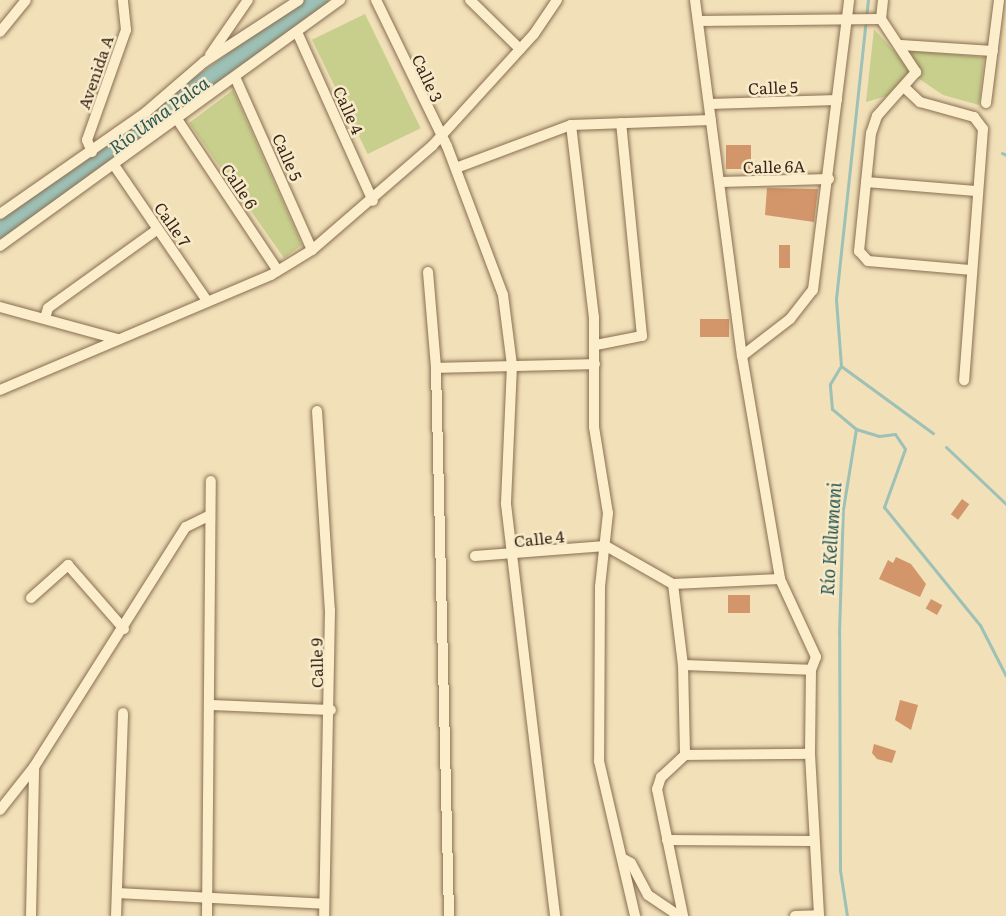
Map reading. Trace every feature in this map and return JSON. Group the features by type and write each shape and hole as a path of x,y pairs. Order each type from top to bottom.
{"street":[{"path":"0,32 26,0"},
{"name":"Avenida A","path":"92,152 87,140 126,30 123,0"},
{"path":"204,62 248,0"},
{"path":"0,214 92,152 204,62 299,0"},
{"path":"0,246 340,0"},
{"name":"Calle 3","path":"376,0 456,168 503,296 512,365 506,504 514,556 555,916"},
{"path":"470,0 520,49"},
{"path":"0,389 278,271 312,250 373,201 440,136 520,49 556,0"},
{"path":"695,0 742,356 780,579 816,657 811,670 810,754 812,842 818,915 795,916"},
{"path":"742,356 790,319 813,290 829,179 849,0"},
{"path":"878,19 883,0"},
{"path":"986,103 999,0"},
{"path":"698,21 847,17 878,19 901,45 916,67 905,88 877,116 866,182 862,257 970,270"},
{"name":"Calle 4","path":"297,32 373,201"},
{"path":"901,45 993,51"},
{"name":"Calle 5","path":"235,77 312,250"},
{"path":"905,88 920,102 980,121 964,380"},
{"name":"Calle 5","path":"709,104 837,100"},
{"name":"Calle 6","path":"177,119 278,271"},
{"path":"456,168 571,125 711,120"},
{"path":"596,345 642,336 621,123"},
{"path":"571,125 596,345 594,427 608,513 600,587 598,761 635,916"},
{"name":"Calle 7","path":"114,165 207,301"},
{"name":"Calle 6A","path":"720,182 829,179"},
{"path":"866,182 976,191"},
{"path":"45,318 48,308 158,229"},
{"path":"428,272 436,368 449,916"},
{"path":"0,307 117,339"},
{"path":"436,368 595,363"},
{"name":"Calle 9","path":"316,411 331,710 324,916"},
{"path":"207,916 211,705 209,516 211,481"},
{"path":"0,810 34,767 124,629 186,527 209,516"},
{"path":"606,546 673,584 780,579"},
{"name":"Calle 4","path":"475,556 514,556 606,546"},
{"path":"31,598 68,565 124,629"},
{"path":"673,584 683,665 685,755"},
{"path":"683,665 811,670"},
{"path":"211,705 331,710"},
{"path":"116,916 123,713"},
{"path":"681,916 657,789 661,777 685,755 810,754"},
{"path":"31,916 34,767"},
{"path":"667,840 812,842"},
{"path":"622,858 631,863 648,895 681,916"},
{"path":"117,893 208,895 324,904"}],"green space":[{"path":"365,14 421,128 368,154 312,40"},
{"path":"874,29 911,70 887,96 866,102"},
{"path":"911,51 984,57 979,105 943,95 918,78"},
{"path":"233,90 302,245 284,258 189,123"}],"building":[{"path":"726,145 751,145 751,169 726,169"},
{"path":"767,188 818,189 814,222 765,215"},
{"path":"779,245 790,245 790,268 779,268"},
{"path":"700,319 729,319 729,337 700,337"},
{"path":"962,499 969,504 958,520 951,514"},
{"path":"896,557 911,564 926,584 920,597 879,579 888,560 893,563"},
{"path":"728,595 750,595 750,613 728,613"},
{"path":"931,599 942,605 937,615 926,609"},
{"path":"900,700 918,705 911,730 895,720"},
{"path":"874,744 896,751 892,763 877,759 872,753"}],"waterway":[{"name":"Río Uma Palca","path":"0,230 319,0"},
{"name":"Río Kellumani","path":"847,916 840,870 839,633 843,509 856,429 832,409 830,384 841,366 836,299 868,0"},
{"path":"1002,153 1006,155"},
{"path":"841,366 933,433"},
{"path":"856,429 879,436 895,434 905,449 884,507 980,625 1006,676"},
{"path":"946,447 1006,504"}]}
